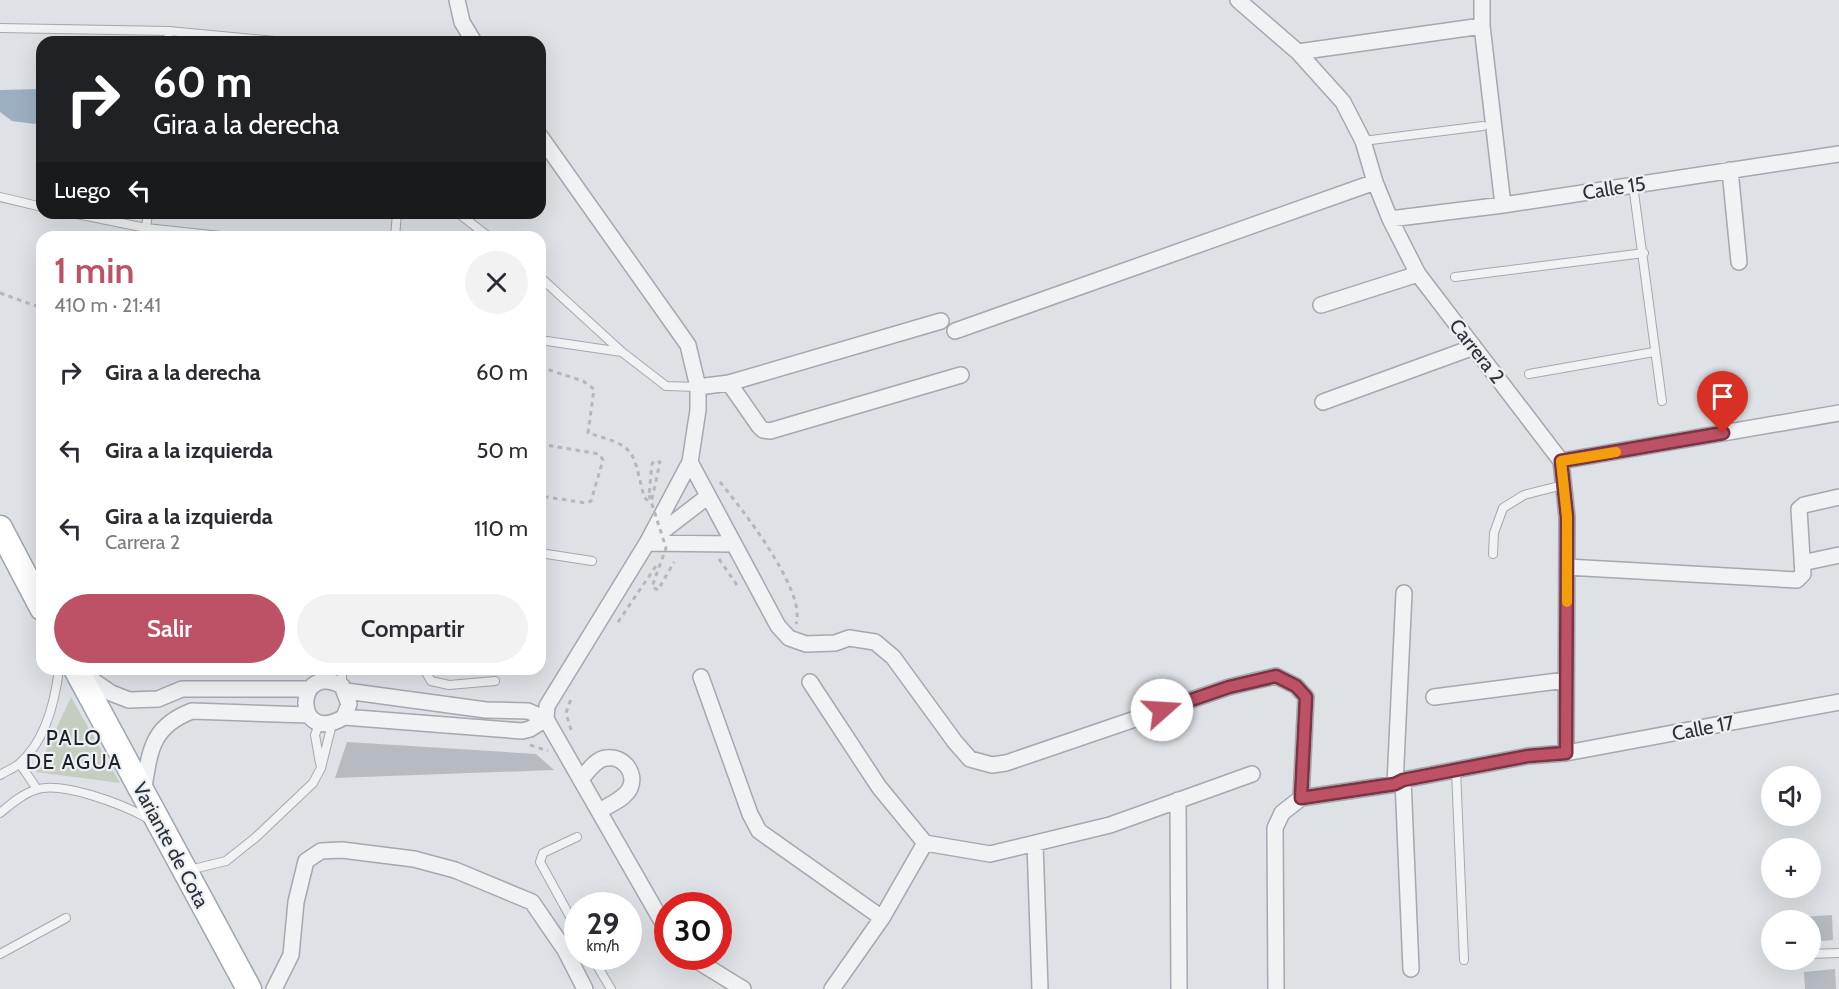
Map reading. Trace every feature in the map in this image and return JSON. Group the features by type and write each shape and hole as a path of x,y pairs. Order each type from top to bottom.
{"main road":[{"path":"0,528 36,597"},
{"name":"Variante de Cota","path":"79,675 249,989"}],"street":[{"path":"457,0 462,22 470,36"},
{"name":"Carrera 2","path":"1238,0 1298,52 1343,102 1363,141 1374,182 1390,219 1418,274 1561,461"},
{"path":"1482,0 1482,26 1503,205"},
{"path":"1298,52 1482,26"},
{"path":"546,144 688,345 698,387 698,410 690,462 647,543 547,706 566,738 582,778 599,810 654,907"},
{"name":"Calle 15","path":"1390,219 1503,205 1839,154"},
{"path":"1730,170 1739,262"},
{"path":"956,331 1374,182"},
{"path":"1321,305 1418,274"},
{"path":"698,387 729,383 941,321"},
{"path":"1323,402 1474,347"},
{"path":"729,383 759,426 763,430 770,431 961,375"},
{"path":"1566,753 1567,517 1561,461 1839,413"},
{"path":"690,462 764,604 789,638 806,644 835,643 849,638 875,642 893,657 955,742 970,759 977,763 992,765 1006,763 1229,687 1276,676 1296,686 1306,697 1301,798 1282,813 1275,828 1276,989"},
{"path":"647,543 707,497"},
{"path":"1567,567 1797,580 1803,574 1799,509 1804,505 1839,497"},
{"path":"647,543 733,544"},
{"path":"1802,563 1839,555"},
{"path":"1404,593 1399,782 1411,969"},
{"path":"85,675 111,693 129,699 158,699 182,689 332,681 344,688 486,710 528,711 554,718"},
{"path":"701,677 750,814 759,831 882,918"},
{"path":"1434,697 1566,680"},
{"path":"317,682 304,702 326,720"},
{"path":"810,682 879,787 925,843 990,854 1110,825 1252,774"},
{"path":"326,720 349,704 344,688"},
{"name":"Calle 17","path":"1301,798 1399,782 1528,756 1566,753 1839,702"},
{"path":"143,793 150,749 161,729 175,717 192,711 522,731 554,718"},
{"path":"582,778 594,764 605,758 618,758 628,766 632,777 629,789 621,798 599,810"},
{"path":"1178,800 1179,989"},
{"path":"832,989 882,918 925,843"},
{"path":"1035,843 1040,989"},
{"path":"274,989 291,955 296,902 306,861 321,850 342,850 414,859 455,870 532,902 565,950 585,989"},
{"path":"712,970 743,989"}],"lane":[{"path":"0,28 169,31 222,36"},
{"path":"169,31 169,36"},
{"path":"1363,141 1483,126"},
{"path":"1633,185 1644,253 1654,352 1662,401"},
{"path":"0,197 36,206"},
{"path":"102,219 174,231"},
{"path":"146,228 147,219"},
{"path":"466,219 481,231"},
{"path":"1455,277 1644,253"},
{"path":"546,282 622,352 666,386 698,387"},
{"path":"546,341 622,352"},
{"path":"1529,374 1654,352"},
{"path":"1493,554 1494,533 1503,507 1524,495 1563,485"},
{"path":"546,555 592,561"},
{"path":"0,775 20,764 36,742 49,718 58,675"},
{"path":"343,675 344,688"},
{"path":"428,675 431,681 448,685 495,681"},
{"path":"321,768 315,735 326,720"},
{"path":"185,871 226,861 242,850 313,783 321,768 326,720"},
{"path":"20,764 37,789"},
{"path":"1456,770 1464,960"},
{"path":"0,813 37,789 69,790 101,797 131,809 159,825"},
{"path":"564,906 540,862 543,853 577,837"},
{"path":"0,954 66,918"},
{"path":"1821,954 1839,953"},
{"path":"600,970 611,989"}],"path":[{"path":"0,293 36,306"},
{"path":"546,370 583,381 594,389 588,433 621,443 633,453 644,496 648,501 651,500"},
{"path":"546,445 599,454 603,460 591,501 586,503 546,497"},
{"path":"651,500 657,487 660,462 654,460 649,495 666,548 652,587 658,590 674,562"},
{"path":"717,480 751,523 790,585 797,620 789,638"},
{"path":"658,556 670,548"},
{"path":"713,554 742,592"},
{"path":"652,563 613,625 636,598 656,566 667,556"},
{"path":"554,718 573,689"},
{"path":"566,738 567,713 573,695"},
{"path":"527,745 546,753 568,735 562,725"}],"green space":[{"path":"71,697 120,783 36,772"}],"water":[{"path":"36,89 35,124 12,121 0,112 0,90"}],"building":[{"path":"347,742 536,754 554,770 335,778"},
{"path":"1832,915 1833,940 1821,941 1821,916"},
{"path":"1835,969 1836,989 1805,989 1804,972"}],"slow traffic":[{"path":"1567,602 1567,517 1561,461 1616,452"}],"district":[{"name":"PALO DE AGUA","path":"74,749"}],"route":[{"path":"1162,710 1229,687 1276,676 1296,686 1306,697 1301,798 1395,784 1403,780 1528,756 1566,753 1567,517 1561,461 1723,433"}]}
